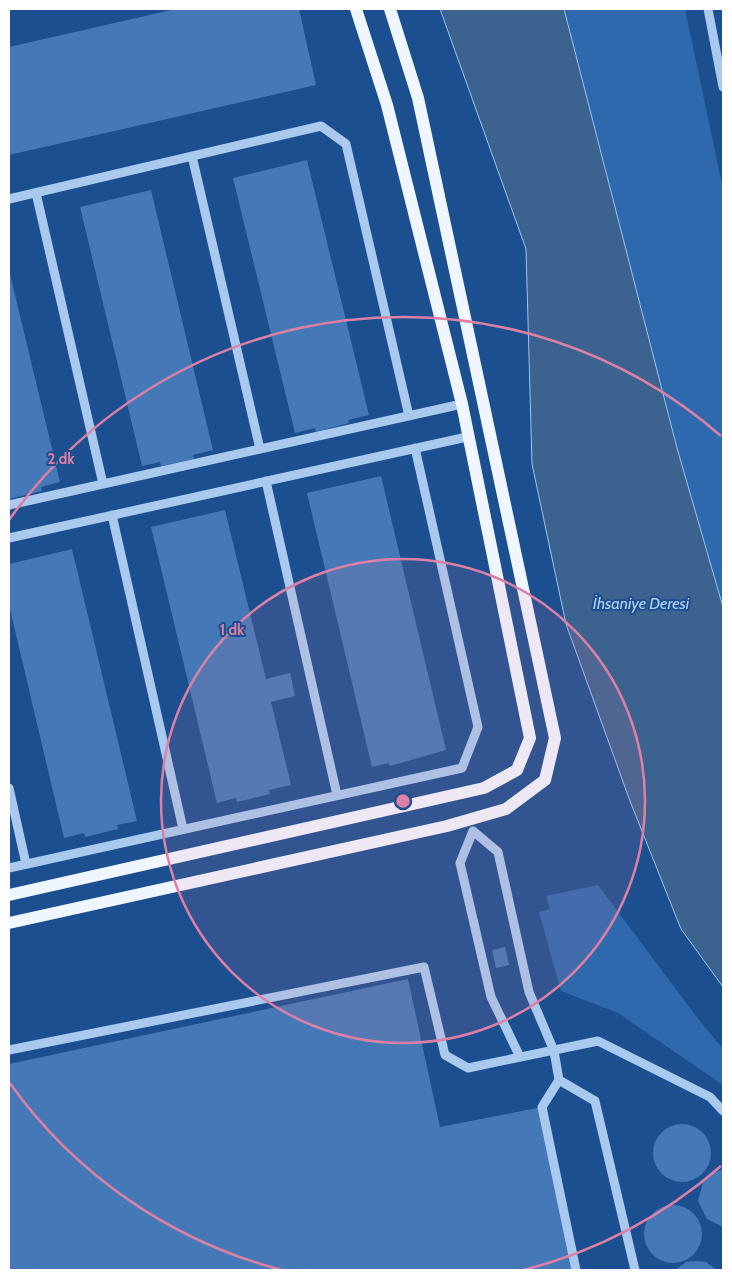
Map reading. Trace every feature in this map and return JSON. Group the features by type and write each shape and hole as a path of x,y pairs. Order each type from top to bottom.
{"main road":[{"path":"9,895 484,788 517,770 530,738 462,404 387,105 356,9"},
{"path":"9,923 447,826 506,810 545,780 555,738 418,98 390,9"}],"lane":[{"path":"708,9 723,87"},
{"path":"9,199 321,126 346,144 409,416"},
{"path":"192,156 260,449"},
{"path":"36,193 103,484"},
{"path":"9,505 462,404"},
{"path":"9,538 467,436"},
{"path":"9,868 462,768 478,727 415,448"},
{"path":"266,481 337,795"},
{"path":"112,515 183,829"},
{"path":"9,788 26,864"},
{"path":"520,1058 491,997 460,863 473,831 498,852 529,992 554,1051 559,1080 542,1107 576,1270"},
{"path":"9,1050 424,967 445,1055 468,1068 598,1041 710,1098 723,1110"},
{"path":"559,1080 596,1101 635,1270"}],"shaded area":[{"path":"564,9 685,9 723,189 723,607 677,448"},
{"path":"598,885 723,1049 723,1085 618,1013 561,991 539,912 550,909 546,896"}],"water":[{"name":"İhsaniye Deresi","path":"440,9 564,9 677,448 723,607 723,987 681,929 630,801 566,624 532,464 526,249"}],"building":[{"path":"176,9 299,9 316,85 9,155 9,47"},
{"path":"307,160 369,415 348,420 349,423 316,432 315,428 295,433 233,178"},
{"path":"151,190 213,450 193,455 194,459 161,466 160,462 142,466 80,207"},
{"path":"9,270 60,482 41,487 42,491 9,499"},
{"path":"381,476 446,750 390,766 389,763 372,767 307,493"},
{"path":"225,510 266,679 290,673 295,696 271,702 291,785 269,790 270,794 237,802 236,798 217,803 151,527"},
{"path":"72,549 137,821 117,825 118,829 85,837 84,833 64,838 9,605 9,564"},
{"path":"505,947 509,965 496,968 492,950"},
{"path":"408,979 440,1127 542,1107 577,1270 9,1270 9,1064"},
{"path":"676,1124 688,1124 703,1132 711,1147 711,1159 703,1174 688,1182 676,1182 661,1174 653,1159 653,1147 661,1132"},
{"path":"723,1169 723,1227 707,1219 698,1201 703,1182 709,1175"},
{"path":"667,1205 679,1205 694,1213 702,1228 702,1240 694,1255 679,1263 667,1263 652,1255 644,1240 644,1228 652,1213"},
{"path":"686,1262 706,1262 717,1270 675,1270"}]}
